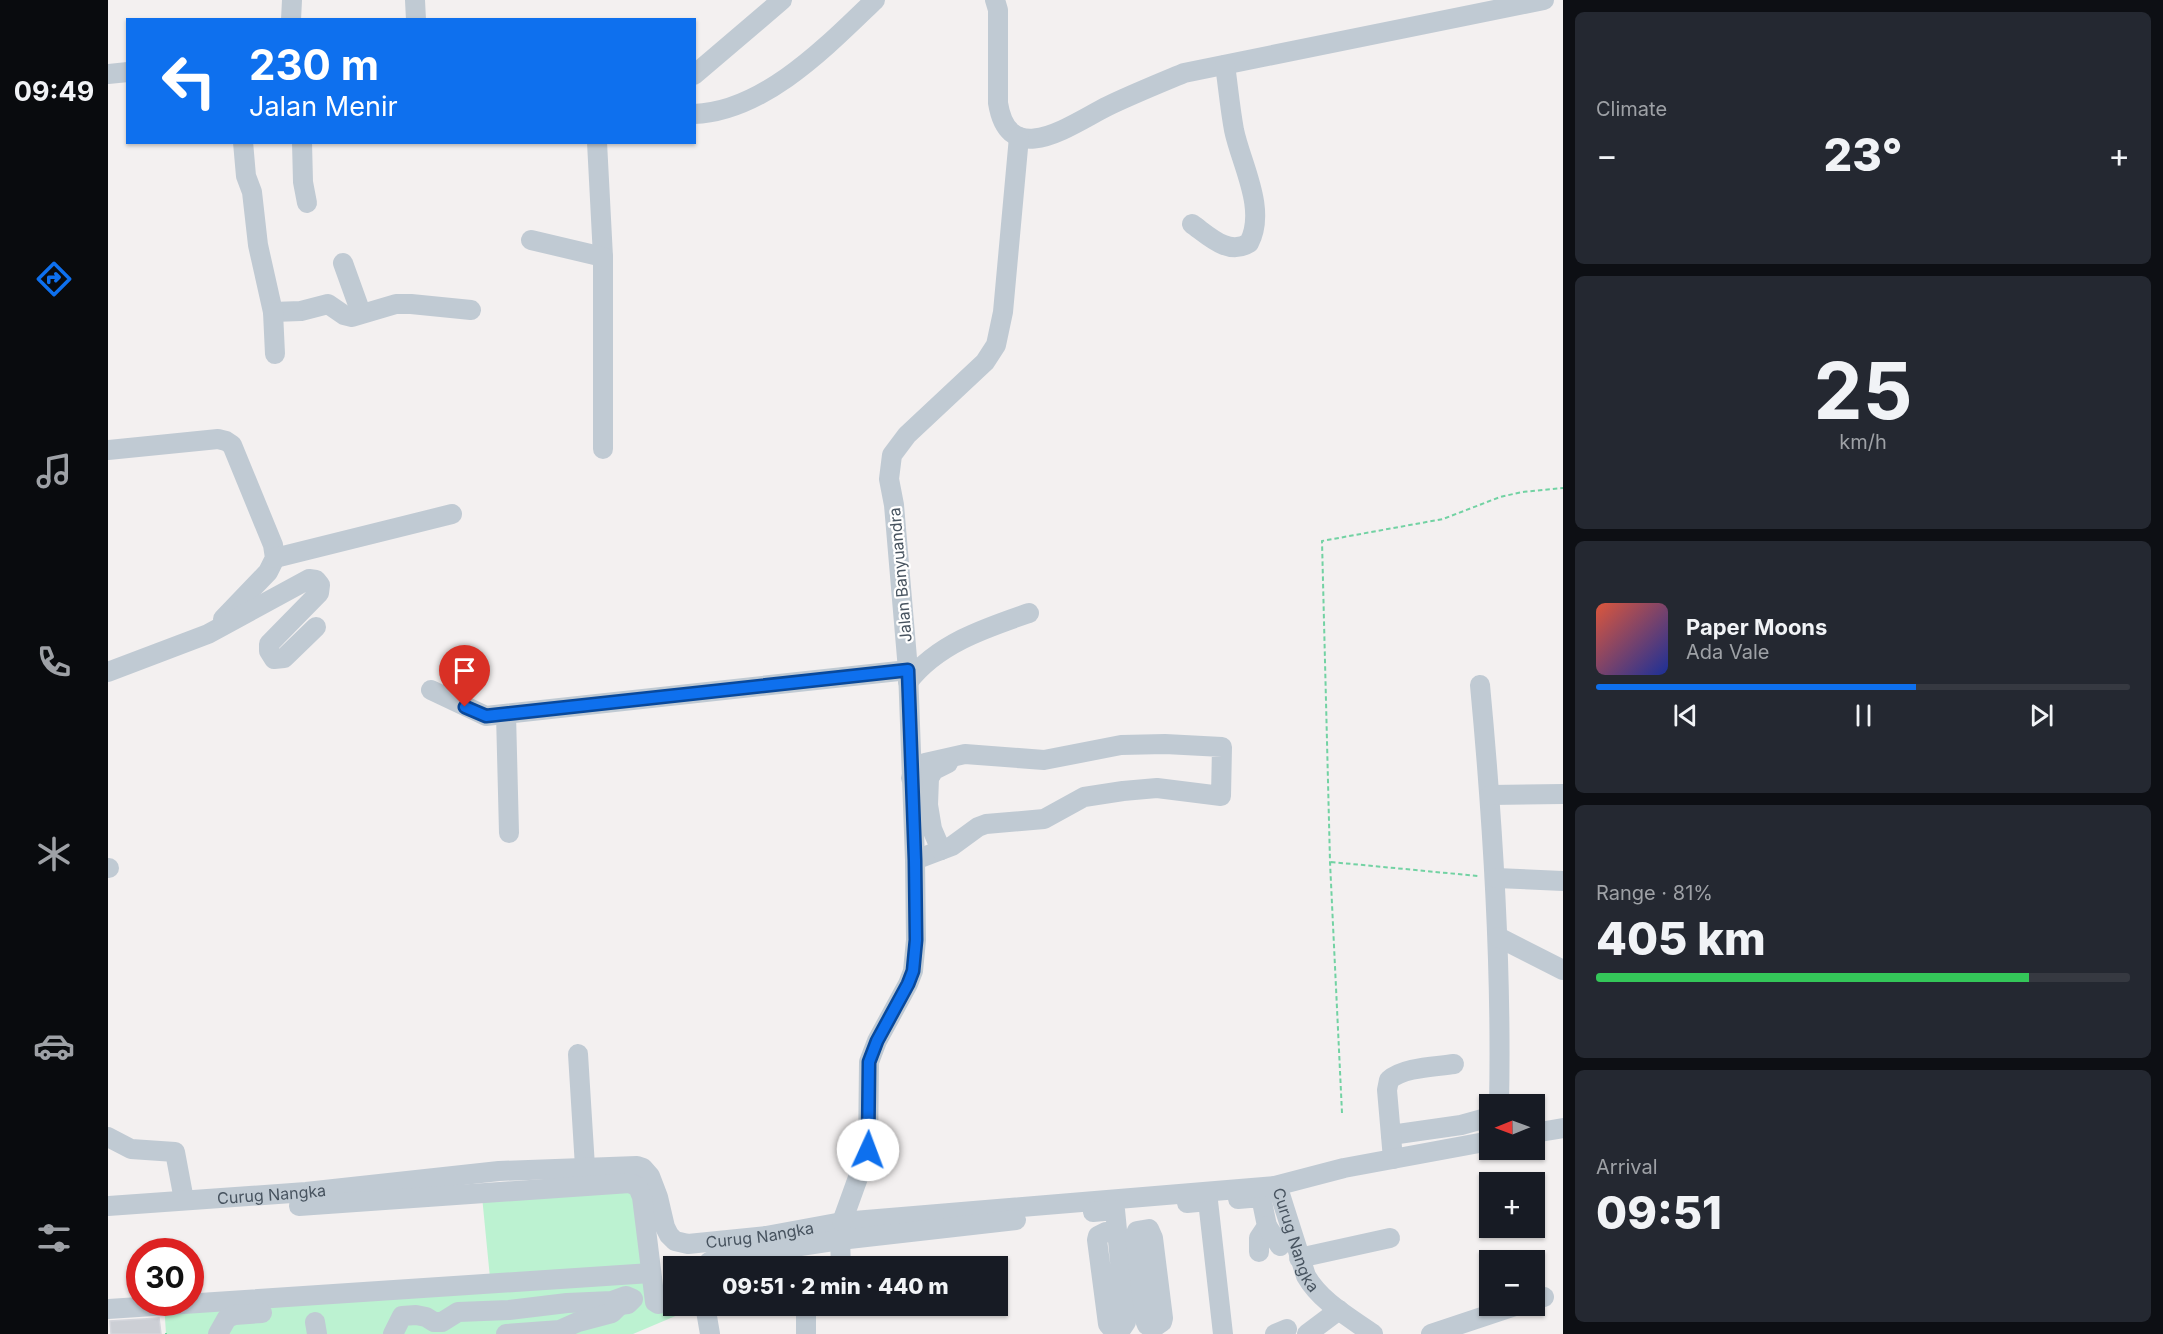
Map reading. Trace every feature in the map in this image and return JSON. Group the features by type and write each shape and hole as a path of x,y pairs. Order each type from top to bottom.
{"street":[{"path":"291,18 292,0"},
{"path":"415,0 416,18"},
{"path":"696,73 782,0"},
{"path":"696,114 721,111 737,106 781,81 819,53 875,0"},
{"path":"995,0 998,10 1000,117 1009,132 1018,137 1036,139 1063,131 1132,94 1184,73 1544,0"},
{"path":"1192,224 1222,244 1234,248 1249,243 1253,234 1252,195 1235,131 1225,65"},
{"path":"108,74 126,72"},
{"name":"Jalan Banyuandra","path":"840,1256 841,1231 868,1150 869,1062 877,1041 913,971 927,855 911,778 908,676 894,505 889,479 892,455 907,435 985,362 996,345 1004,312 1018,137"},
{"path":"243,144 246,176 252,192 258,245 273,312 275,354"},
{"path":"302,144 303,182 308,203"},
{"path":"597,144 603,257 603,449"},
{"path":"531,240 603,257"},
{"path":"343,263 361,313"},
{"path":"273,312 301,311 328,304 349,317 396,304 471,310"},
{"path":"108,450 218,440 229,442 236,454 273,545 275,558 268,572 208,634"},
{"path":"275,558 452,514"},
{"path":"108,672 208,634 312,579 320,585 319,593 268,644 274,659 284,658 316,627"},
{"path":"431,690 482,715 908,676 937,654 992,626 1029,614"},
{"path":"1480,685 1496,878 1499,1094"},
{"path":"506,714 509,833"},
{"path":"911,778 925,763 965,754 1044,760 1121,745 1165,744 1222,747 1221,796 1157,788 1084,797 1044,819 986,824 978,827 952,846 927,855"},
{"path":"927,855 932,829 928,805 929,778 934,770 965,754"},
{"path":"1490,795 1563,794"},
{"path":"1496,878 1563,881"},
{"path":"1498,937 1563,970"},
{"path":"578,1054 585,1167"},
{"path":"1393,1159 1387,1090 1389,1080 1396,1075 1410,1071 1454,1064"},
{"path":"1391,1135 1479,1121"},
{"path":"1545,1131 1563,1128"},
{"path":"108,1137 131,1149 175,1152 184,1200"},
{"path":"1275,1186 1344,1168 1479,1144"},
{"name":"Curug Nangka","path":"108,1206 306,1192 499,1171 622,1165 644,1167 653,1184 669,1236 683,1243 698,1243 841,1231 1275,1186 1280,1191 1299,1258 1313,1287 1339,1310 1373,1334"},
{"path":"108,1218 630,1183 638,1187 642,1197 655,1302 663,1303"},
{"path":"728,1256 841,1231 1261,1197 1267,1226 1280,1246"},
{"path":"1208,1201 1223,1334"},
{"path":"1115,1210 1118,1234 1135,1265 1125,1326 1117,1329 1111,1328 1108,1324 1098,1236 1106,1232 1118,1234"},
{"path":"1259,1252 1259,1238 1267,1226"},
{"path":"1299,1258 1390,1238"},
{"path":"698,1243 699,1256"},
{"path":"1101,1273 1135,1265"},
{"path":"108,1309 651,1273"},
{"path":"393,1334 402,1316 408,1315 442,1322 458,1312 624,1301 654,1296"},
{"path":"506,1334 569,1331 578,1322 612,1313 624,1301"},
{"path":"567,1303 569,1331"},
{"path":"1307,1334 1339,1310"},
{"path":"218,1334 227,1318 235,1315 262,1313"},
{"path":"707,1316 710,1334"},
{"path":"806,1316 806,1334"},
{"path":"1431,1334 1485,1316"}],"path":[{"path":"1342,1113 1330,862 1322,540 1443,519 1500,497 1522,492 1563,488"},
{"path":"1330,862 1496,878"}],"green space":[{"path":"631,1179 656,1303 663,1303 663,1316 675,1316 633,1334 166,1334 165,1316 204,1316 204,1299 490,1278 481,1186"}],"building":[{"path":"159,1318 161,1334 111,1334 110,1321"}],"route":[{"path":"465,707 486,716 908,670 916,940 913,971 908,984 877,1041 869,1062 868,1150"}]}
